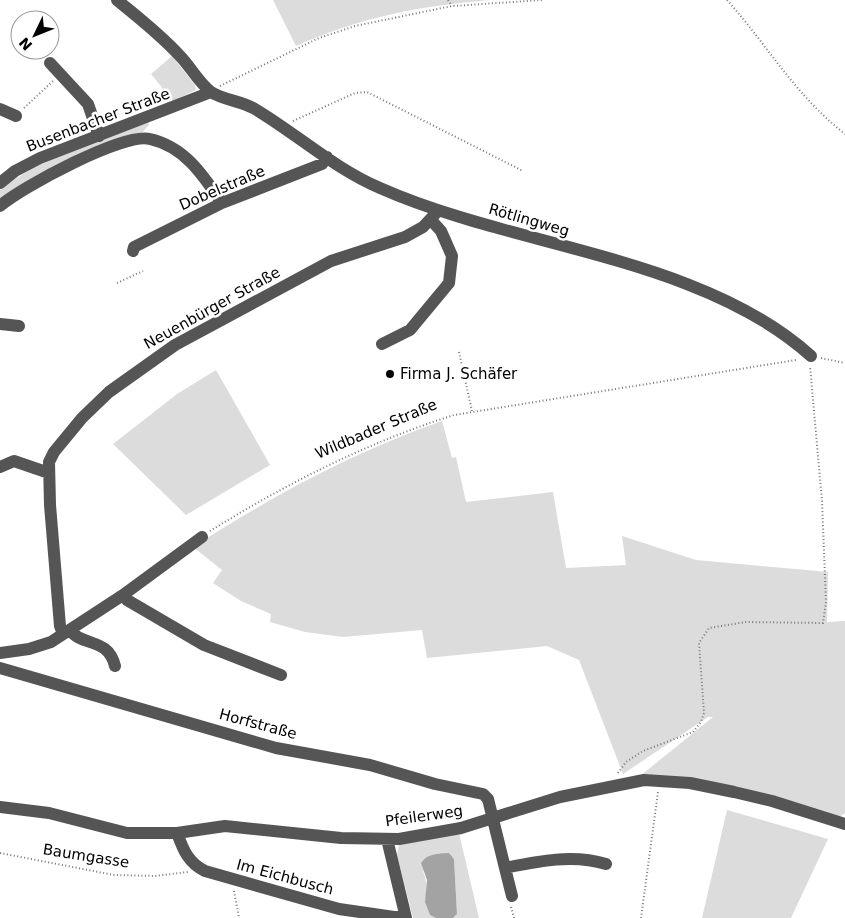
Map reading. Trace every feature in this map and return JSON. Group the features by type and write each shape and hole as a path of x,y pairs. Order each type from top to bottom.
{"street":[{"path":"117,0 168,43 212,92"},
{"path":"50,63 88,104 99,136"},
{"name":"Rötlingweg","path":"212,92 247,104 378,188 434,216 669,277 731,304 796,342 811,356"},
{"name":"Busenbacher Straße","path":"0,183 15,171 40,158 212,92"},
{"path":"0,109 16,116"},
{"path":"0,206 37,180 74,162 142,137 171,146 183,153 222,203"},
{"name":"Dobelstraße","path":"133,252 134,246 222,203 322,164 327,157"},
{"path":"382,344 410,330 449,283 452,256 434,216"},
{"name":"Neuenbürger Straße","path":"67,632 60,626 49,462 54,452 82,418 109,392 175,345 331,261 389,244 411,234 434,216"},
{"path":"0,324 19,326"},
{"path":"0,467 14,461 49,473"},
{"path":"0,654 40,647 67,632 123,595 202,537"},
{"path":"123,595 127,600 204,644 281,675"},
{"path":"67,632 100,644 108,652 115,666"},
{"name":"Horfstraße","path":"0,668 276,748 370,765 435,784 483,794 488,799 493,820"},
{"name":"Pfeilerweg","path":"0,807 49,814 127,833 176,832 225,826 341,838 387,839 461,828 493,820 560,797 644,780 690,783 734,792 772,801 845,824"},
{"path":"493,820 512,896"},
{"path":"176,832 184,852 197,867"},
{"path":"387,839 406,916"},
{"path":"505,868 562,859 590,859 606,864"},
{"name":"Im Eichbusch","path":"197,867 233,880 339,909 394,917 406,916"}],"path":[{"path":"448,0 452,6"},
{"path":"225,82 335,32 379,20 452,6 543,0"},
{"path":"727,0 757,35 795,88 827,120 845,134"},
{"path":"16,116 61,74"},
{"path":"287,128 293,121 333,102 354,94 367,92 524,171"},
{"path":"117,284 143,271"},
{"path":"459,352 472,411"},
{"path":"626,762 643,751 693,732 701,722 704,713 699,643 709,628 746,622 823,623 826,584 814,396 810,368 811,356 845,363"},
{"name":"Wildbader Straße","path":"202,537 312,474 406,431 472,411 773,365 811,356"},
{"path":"640,918 658,792 662,793"},
{"name":"Baumgasse","path":"0,853 114,875 155,876 189,871 197,867"},
{"path":"232,885 240,918"}],"shaded area":[{"path":"273,0 490,0 391,14 344,27 296,46"},
{"path":"172,56 195,85 196,90 173,101 151,74"},
{"path":"148,121 149,125 140,135 0,201 0,190 34,168 71,151"},
{"path":"216,370 270,465 186,515 113,444 177,394"},
{"path":"442,421 452,458 456,457 466,502 553,492 566,568 626,565 622,536 696,560 828,572 827,622 845,621 845,813 838,818 640,776 713,717 708,717 623,774 579,660 547,646 427,658 422,630 343,637 305,632 270,622 271,614 241,601 213,583 222,570 193,547 283,493 345,461"},
{"path":"727,810 828,839 791,918 702,918"},
{"path":"459,833 479,918 453,918 457,914 454,859 449,853 423,871 430,915 436,918 413,918 397,855 399,844"},
{"path":"449,853 454,859 457,914 453,918 436,918 430,915 425,902 427,880 421,863 430,856"}],"place":[{"name":"Firma J. Schäfer","path":"390,374"}]}
